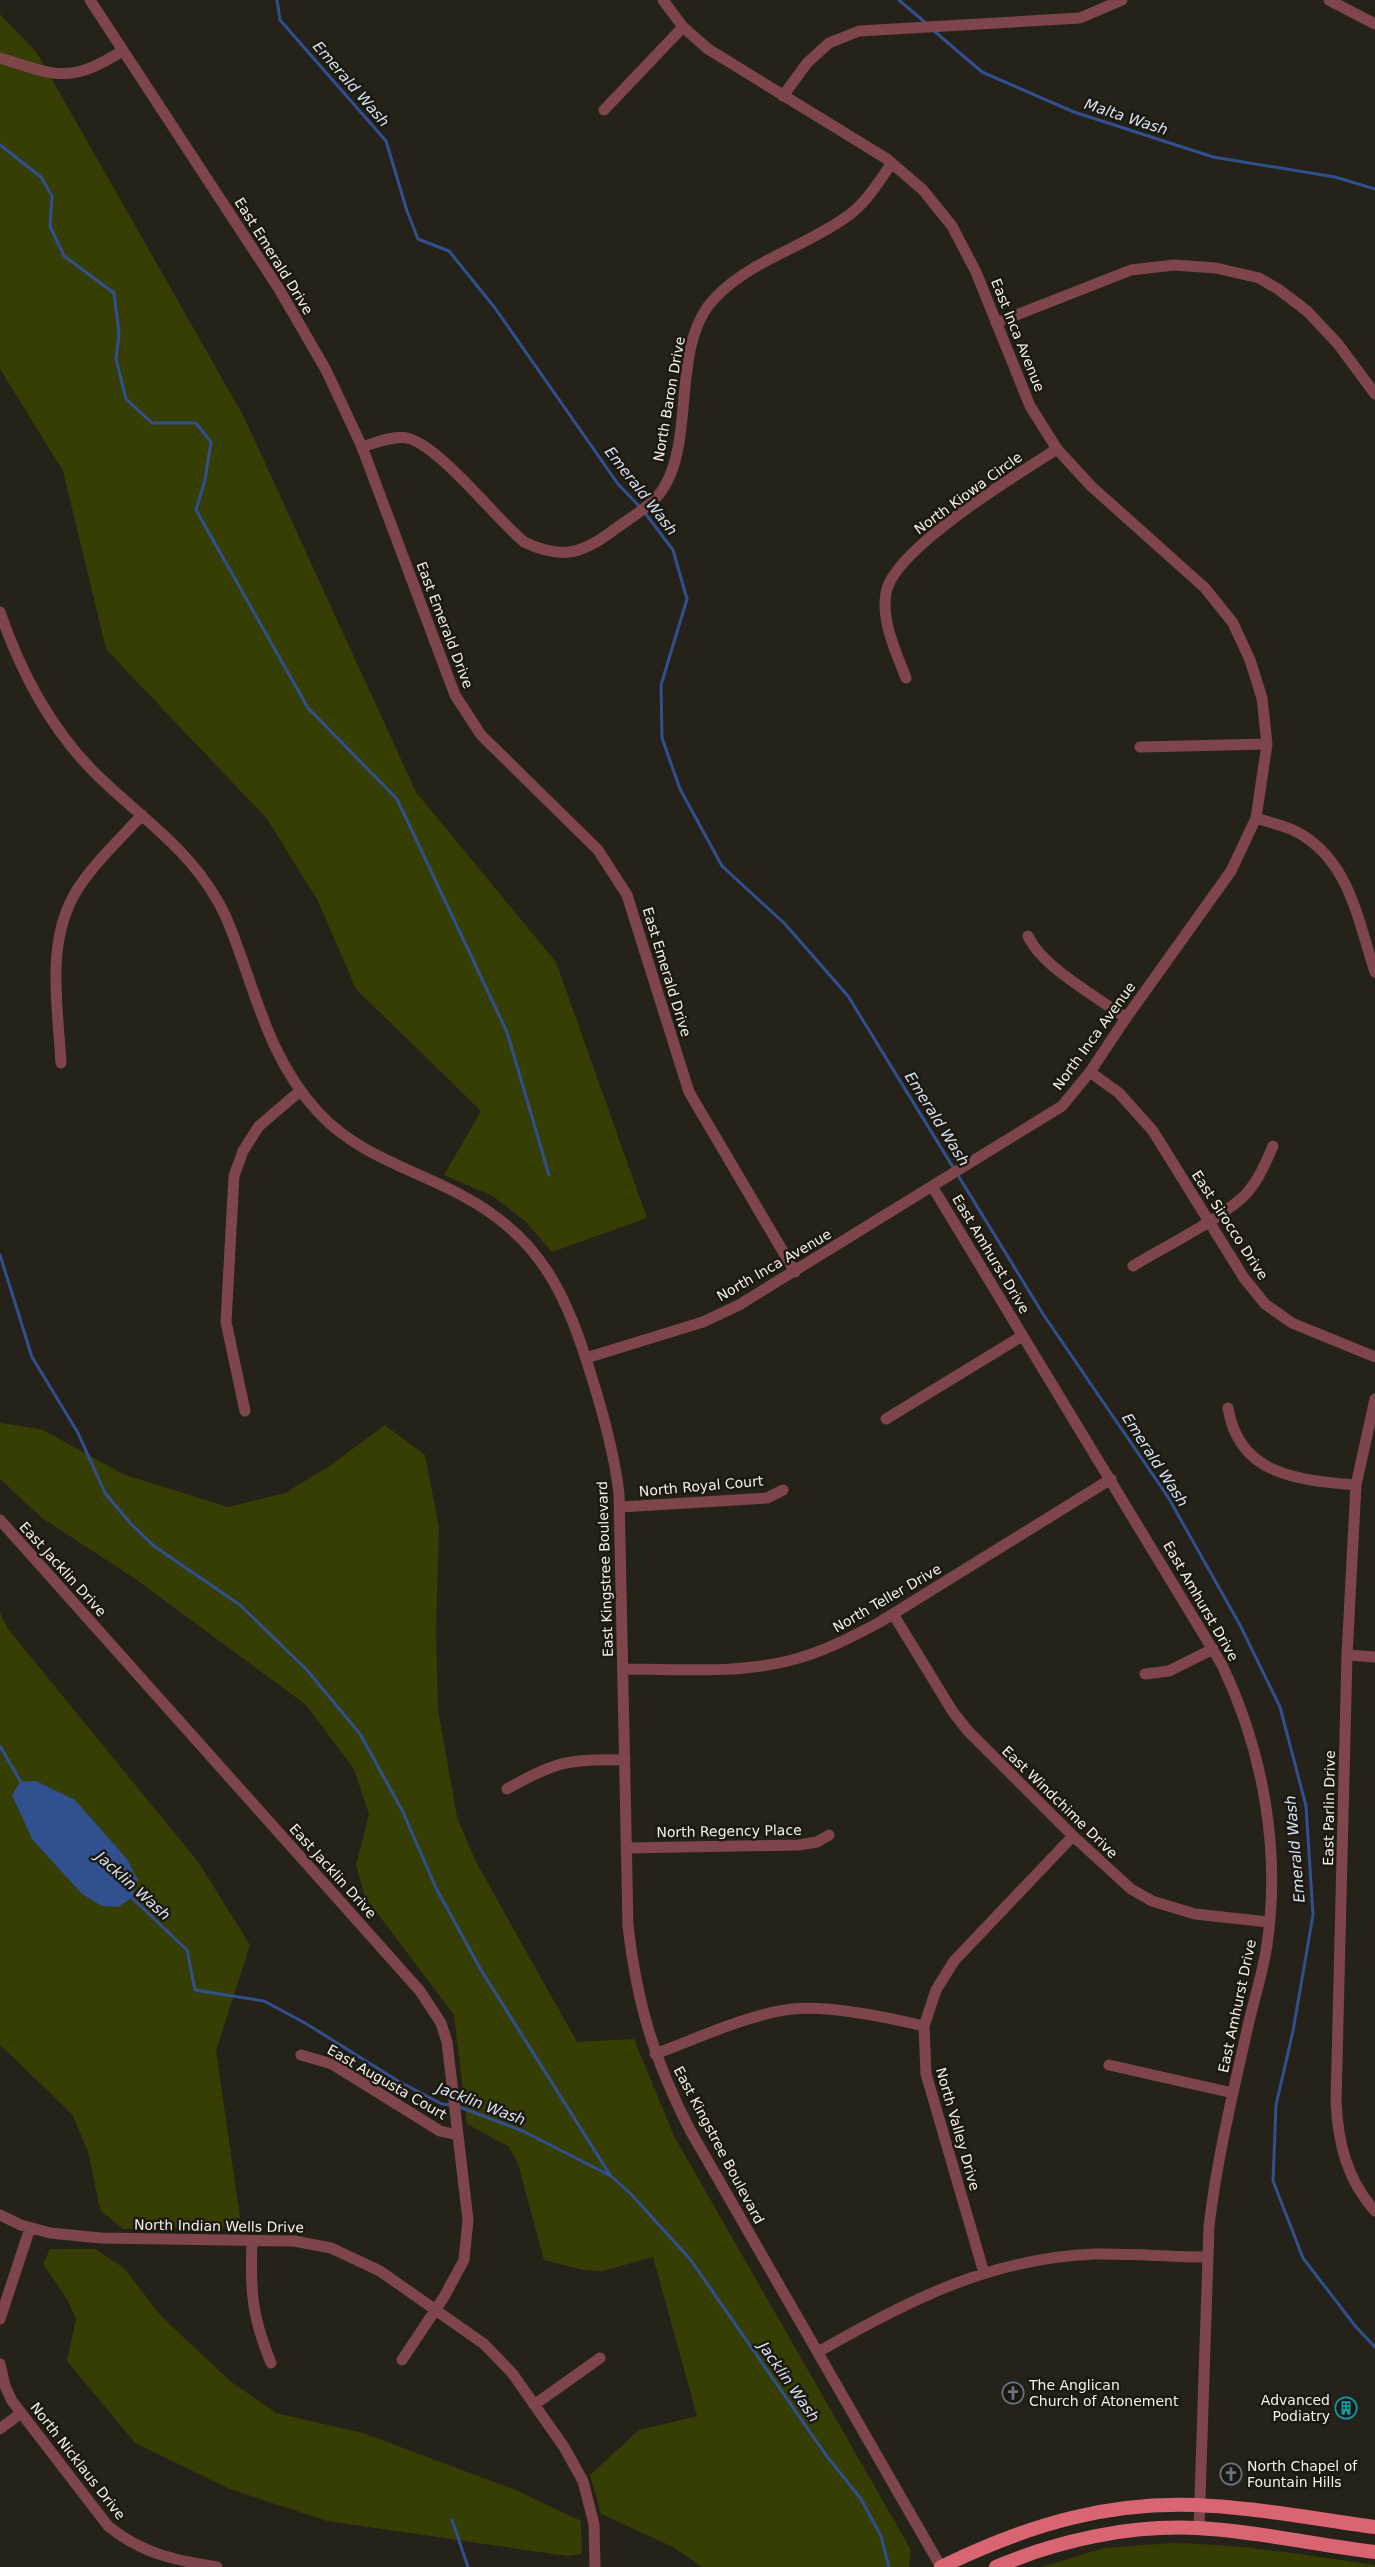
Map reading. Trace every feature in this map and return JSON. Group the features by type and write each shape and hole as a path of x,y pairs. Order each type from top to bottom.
{"main road":[{"path":"941,2567 1014,2534 1083,2514 1152,2505 1198,2505 1242,2508 1375,2527"},
{"path":"996,2567 1087,2537 1132,2530 1198,2528 1375,2552"}],"street":[{"name":"East Emerald Drive","path":"90,0 279,289 326,370 362,447 455,695 482,735 598,850 627,895 689,1092 795,1272"},
{"name":"East Inca Avenue","path":"663,0 683,27 708,49 892,163 923,190 952,226 976,272 1030,406 1057,449 1091,486 1205,588 1233,623 1250,660 1262,698 1267,744"},
{"path":"783,96 807,63 829,44 859,31 1080,18 1122,0"},
{"path":"1329,0 1375,24"},
{"path":"604,110 683,27"},
{"path":"0,58 51,73 76,74 88,70 122,50"},
{"name":"North Baron Drive","path":"362,447 406,437 422,444 442,459 524,542 538,549 553,551 577,552 591,547 655,500 672,471 690,354 697,327 713,300 740,275 850,214 867,198 892,163"},
{"path":"996,323 1131,270 1174,265 1216,268 1258,278 1278,289 1307,311 1338,344 1375,394"},
{"name":"North Kiowa Circle","path":"906,678 893,645 885,609 886,591 894,574 919,547 986,495 1057,449"},
{"name":"East Kingstree Boulevard","path":"0,612 25,676 61,734 96,774 189,860 219,902 232,931 272,1043 300,1091 320,1115 354,1143 398,1167 464,1196 493,1214 518,1235 544,1265 560,1290 576,1325 612,1445 621,1507 626,1848 631,1954 641,2008 655,2054 670,2091 690,2130 941,2567"},
{"path":"1140,747 1267,744"},
{"name":"North Inca Avenue","path":"586,1358 703,1322 739,1305 1062,1106 1090,1072 1126,1018 1231,871 1256,818 1267,744"},
{"path":"61,1063 56,963 64,918 78,889 142,815"},
{"path":"1256,818 1292,830 1324,852 1339,870 1348,887 1375,972"},
{"path":"1028,936 1032,945 1046,960 1126,1018"},
{"name":"East Sirocco Drive","path":"1090,1072 1120,1093 1153,1132 1244,1278 1265,1304 1292,1323 1375,1356"},
{"path":"245,1411 226,1322 234,1176 243,1151 259,1126 300,1091"},
{"path":"1132,1266 1208,1220 1247,1193 1264,1167 1274,1146"},
{"name":"East Amhurst Drive","path":"932,1186 1213,1649 1243,1713 1263,1791 1271,1854 1267,1945 1213,2190 1206,2258 1198,2528"},
{"path":"886,1419 1022,1336"},
{"name":"East Parlin Drive","path":"1375,1399 1356,1485 1347,1655 1337,2121 1347,2166 1358,2189 1375,2210"},
{"path":"1228,1408 1230,1421 1243,1447 1264,1465 1286,1475 1356,1485"},
{"name":"North Teller Drive","path":"623,1669 740,1669 788,1661 841,1643 893,1614 1111,1479"},
{"name":"North Royal Court","path":"621,1507 767,1498 783,1490"},
{"name":"East Jacklin Drive","path":"0,1520 432,2007 447,2042 468,2220 464,2260 435,2310 402,2360"},
{"name":"East Windchime Drive","path":"893,1614 953,1712 968,1731 1073,1836 1131,1889 1152,1901 1195,1914 1268,1922"},
{"path":"1145,1674 1170,1671 1213,1649"},
{"path":"1347,1655 1375,1657"},
{"path":"507,1790 542,1770 567,1761 625,1760"},
{"name":"North Regency Place","path":"626,1848 799,1845 817,1842 829,1835"},
{"name":"North Valley Drive","path":"984,2273 926,2074 924,2026 936,1990 954,1960 1073,1836"},
{"path":"655,2054 760,2016 793,2009 825,2009 924,2026"},
{"name":"East Augusta Court","path":"302,2055 332,2064 440,2131 458,2135"},
{"path":"1109,2065 1233,2093"},
{"name":"North Indian Wells Drive","path":"0,2215 30,2228 50,2233 101,2238 294,2241 343,2252 380,2271 484,2344 512,2373 571,2458 588,2496 596,2535 595,2567"},
{"path":"0,2319 30,2228"},
{"path":"252,2241 251,2297 253,2314 271,2363"},
{"path":"818,2352 907,2302 945,2285 1034,2260 1095,2254 1206,2258"},
{"path":"534,2405 600,2358"},
{"name":"North Nicklaus Drive","path":"0,2364 5,2386 21,2413 108,2526 126,2541 172,2560 217,2567"},
{"path":"0,2429 21,2413"}],"green space":[{"path":"0,14 37,53 244,417 416,792 556,962 647,1218 552,1252 526,1222 493,1196 444,1175 481,1111 356,989 318,901 267,819 106,649 63,471 0,369"},
{"path":"0,1423 41,1429 125,1475 228,1507 285,1493 331,1465 385,1425 425,1455 439,1528 436,1633 438,1710 457,1817 475,1860 577,2042 634,2039 674,2136 911,2550 909,2567 702,2567 673,2547 601,2514 590,2475 639,2430 697,2416 653,2257 603,2271 583,2270 544,2260 518,2164 509,2147 467,2124 454,2015 365,1897 356,1865 369,1814 354,1769 306,1705 134,1578 42,1518 0,1479"},
{"path":"0,1613 8,1629 199,1863 250,1945 216,2051 241,2224 219,2228 123,2229 100,2210 88,2151 72,2114 0,2045"},
{"path":"50,2249 95,2249 124,2268 161,2316 230,2381 276,2413 363,2433 518,2491 581,2521 582,2554 567,2556 327,2521 230,2489 135,2443 67,2361 76,2319 67,2299 43,2264"},
{"path":"1172,2543 1223,2545 1274,2551 1375,2565 1375,2567 1041,2567 1104,2548"}],"water":[{"path":"36,1781 75,1800 127,1859 138,1880 132,1898 118,1907 102,1906 82,1894 32,1839 12,1795 20,1782"}],"waterway":[{"name":"Emerald Wash","path":"277,0 280,20 386,141 407,211 418,239 449,251 495,308 618,484 642,509 673,550 687,599 661,685 662,738 680,789 722,866 785,924 848,996 1043,1314 1168,1497 1240,1625 1280,1707 1306,1806 1313,1915 1293,2031 1276,2105 1273,2181 1303,2258 1356,2327 1375,2347"},
{"name":"Malta Wash","path":"899,0 927,24"},
{"name":"Malta Wash","path":"933,30 982,72 1074,112 1213,157 1335,177 1375,189"},
{"path":"0,145 41,177 52,196 50,226 64,256 114,293 119,334 116,359 126,399 152,423 196,423 211,442 205,480 196,510 308,708 397,799 507,1032 549,1175"},
{"path":"0,1255 32,1357 78,1433 105,1493 131,1524 154,1546 240,1605 307,1670 360,1734 402,1810 436,1888 481,1970 610,2175"},
{"name":"Jacklin Wash","path":"0,1746 22,1784"},
{"name":"Jacklin Wash","path":"130,1896 187,1950 195,1990 264,2001 305,2023 398,2081 442,2104 451,2105"},
{"name":"Jacklin Wash","path":"457,2106 523,2131 611,2176 631,2194 690,2259 826,2455 861,2499 881,2536 889,2567"},
{"path":"452,2520 468,2567"}],"place":[{"name":"The Anglican Church of Atonement","path":"1013,2393"},
{"name":"Advanced Podiatry","path":"1346,2408"},
{"name":"North Chapel of Fountain Hills","path":"1231,2474"}]}
